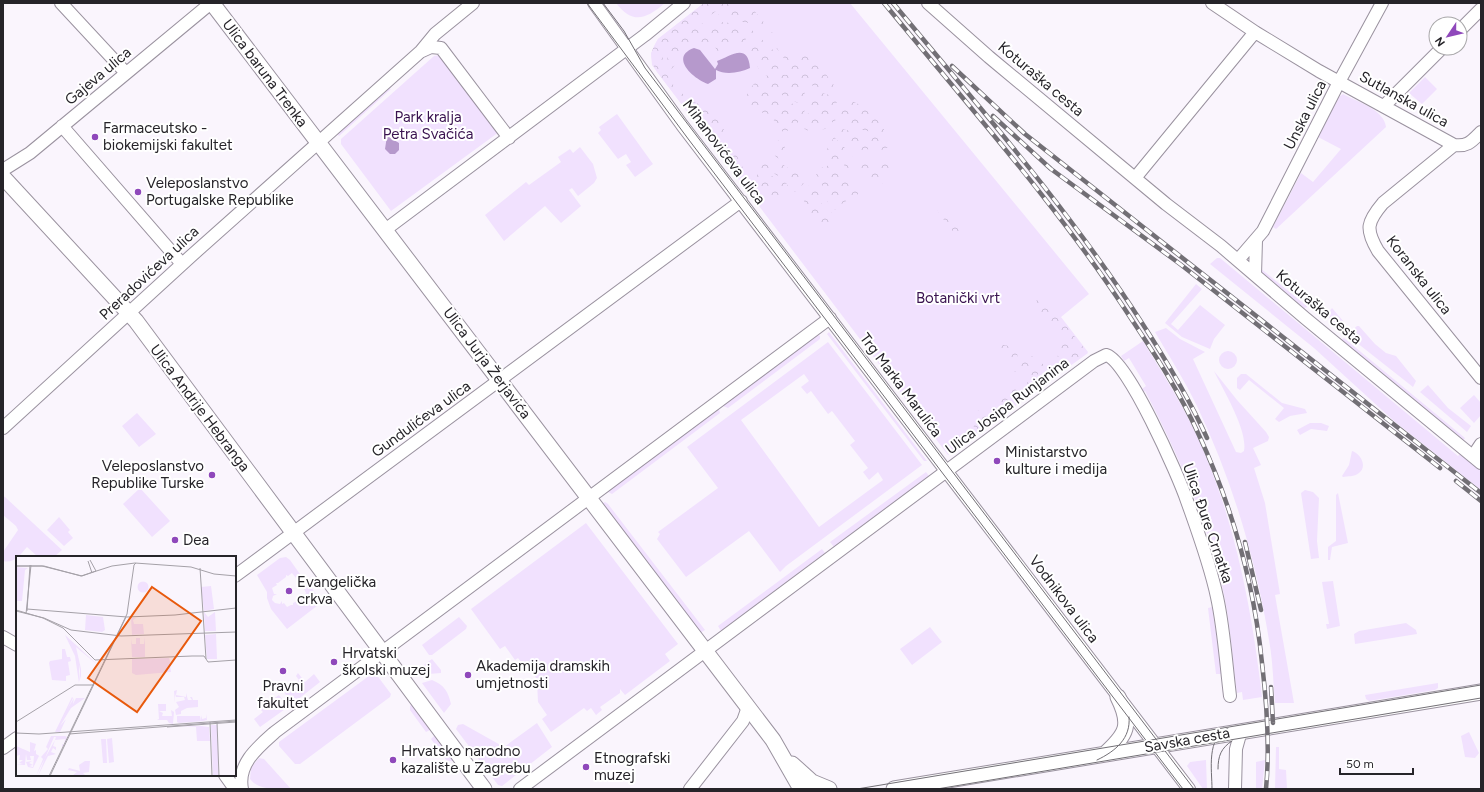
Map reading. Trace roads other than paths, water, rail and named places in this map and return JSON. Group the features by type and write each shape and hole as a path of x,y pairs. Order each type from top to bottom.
{"main road":[{"name":"Ulica baruna Trenka","path":"211,3 385,230"},
{"name":"Ulica Andrije Hebranga","path":"3,177 129,314 484,789"},
{"name":"Ulica Jurja Žerjavića","path":"385,230 705,650 782,754"},
{"name":"Savska cesta","path":"894,789 1481,692"},
{"path":"1105,754 1122,736 1127,726 1126,713 1118,696"},
{"path":"782,754 801,789"},
{"path":"782,754 812,782 829,789"}],"street":[{"path":"61,3 126,73"},
{"name":"Gajeva ulica","path":"3,170 21,159 211,3"},
{"name":"Preradovićeva ulica","path":"3,428 182,264 420,52 428,41 473,3"},
{"name":"Mihanovićeva ulica","path":"594,3 641,70 830,318"},
{"path":"385,230 509,138 684,3"},
{"name":"Koturaška cesta","path":"928,3 989,57 1135,178 1238,260 1477,460"},
{"name":"Sutlanska ulica","path":"1212,3 1255,32 1339,82 1454,145"},
{"name":"Unska ulica","path":"1238,260 1256,240 1270,218 1339,82 1382,3"},
{"path":"1468,22 1481,9"},
{"path":"445,28 440,36 441,48 509,138"},
{"path":"1135,178 1255,32"},
{"path":"420,52 431,47 441,48"},
{"path":"1384,106 1434,56"},
{"path":"62,126 182,264"},
{"path":"1454,145 1464,146 1469,144 1481,132"},
{"name":"Koranska ulica","path":"1454,145 1383,203 1369,222 1369,230 1378,251 1481,378"},
{"name":"Gundulićeva ulica","path":"236,575 741,201"},
{"path":"1256,240 1256,275"},
{"path":"242,789 241,781 244,766 250,757 263,743 329,690 830,318"},
{"name":"Trg Marka Marulića","path":"830,318 946,471"},
{"name":"Ulica Josipa Runjanina","path":"946,471 1100,356 1107,355"},
{"name":"Ulica Đure Crnatka","path":"1107,355 1118,363 1133,386 1150,417 1187,500 1217,596 1230,696"},
{"path":"1477,460 1481,444"},
{"path":"520,789 946,471"},
{"name":"Vodnikova ulica","path":"946,471 1189,789"},
{"path":"3,637 16,645"},
{"path":"690,789 743,721 748,707"},
{"path":"1235,789 1236,749 1241,731"},
{"path":"3,748 16,739"},
{"path":"226,776 235,789"}],"tram line":[{"path":"587,3 689,140 1183,789"},
{"path":"603,3 624,31 645,68 1194,789"},
{"path":"857,789 1481,685"},
{"path":"937,789 1481,698"},
{"path":"1097,760 1121,743 1128,731 1129,717"},
{"path":"1212,789 1211,764 1213,746 1216,739 1228,728"},
{"path":"1218,769 1221,753 1225,746 1232,741"}],"railway":[{"path":"884,3 1044,197 1074,237 1104,278 1150,347 1176,389 1191,418 1221,488 1240,545 1247,574 1258,633 1267,710 1268,758 1266,789"},
{"path":"893,3 1054,199 1114,281 1160,351 1185,394 1207,438"},
{"path":"952,66 1025,134 1481,493"},
{"path":"993,116 1051,169 1180,264 1440,468"},
{"path":"1456,481 1481,501"},
{"path":"1245,542 1261,610"},
{"path":"1271,687 1273,723"}],"place":[{"name":"Farmaceutsko - biokemijski fakultet","path":"95,137"},
{"name":"Veleposlanstvo Portugalske Republike","path":"138,192"},
{"name":"Ministarstvo kulture i medija","path":"997,461"},
{"name":"Veleposlanstvo Republike Turske","path":"212,475"},
{"name":"Dea","path":"175,540"},
{"name":"Evangelička crkva","path":"289,591"},
{"name":"Hrvatski školski muzej","path":"334,662"},
{"name":"Pravni fakultet","path":"283,671"},
{"name":"Akademija dramskih umjetnosti","path":"468,675"},
{"name":"Hrvatsko narodno kazalište u Zagrebu","path":"393,760"},
{"name":"Etnografski muzej","path":"586,767"}],"park label":[{"name":"Park kralja Petra Svačića","path":"428,126"},
{"name":"Botanički vrt","path":"958,298"}]}
